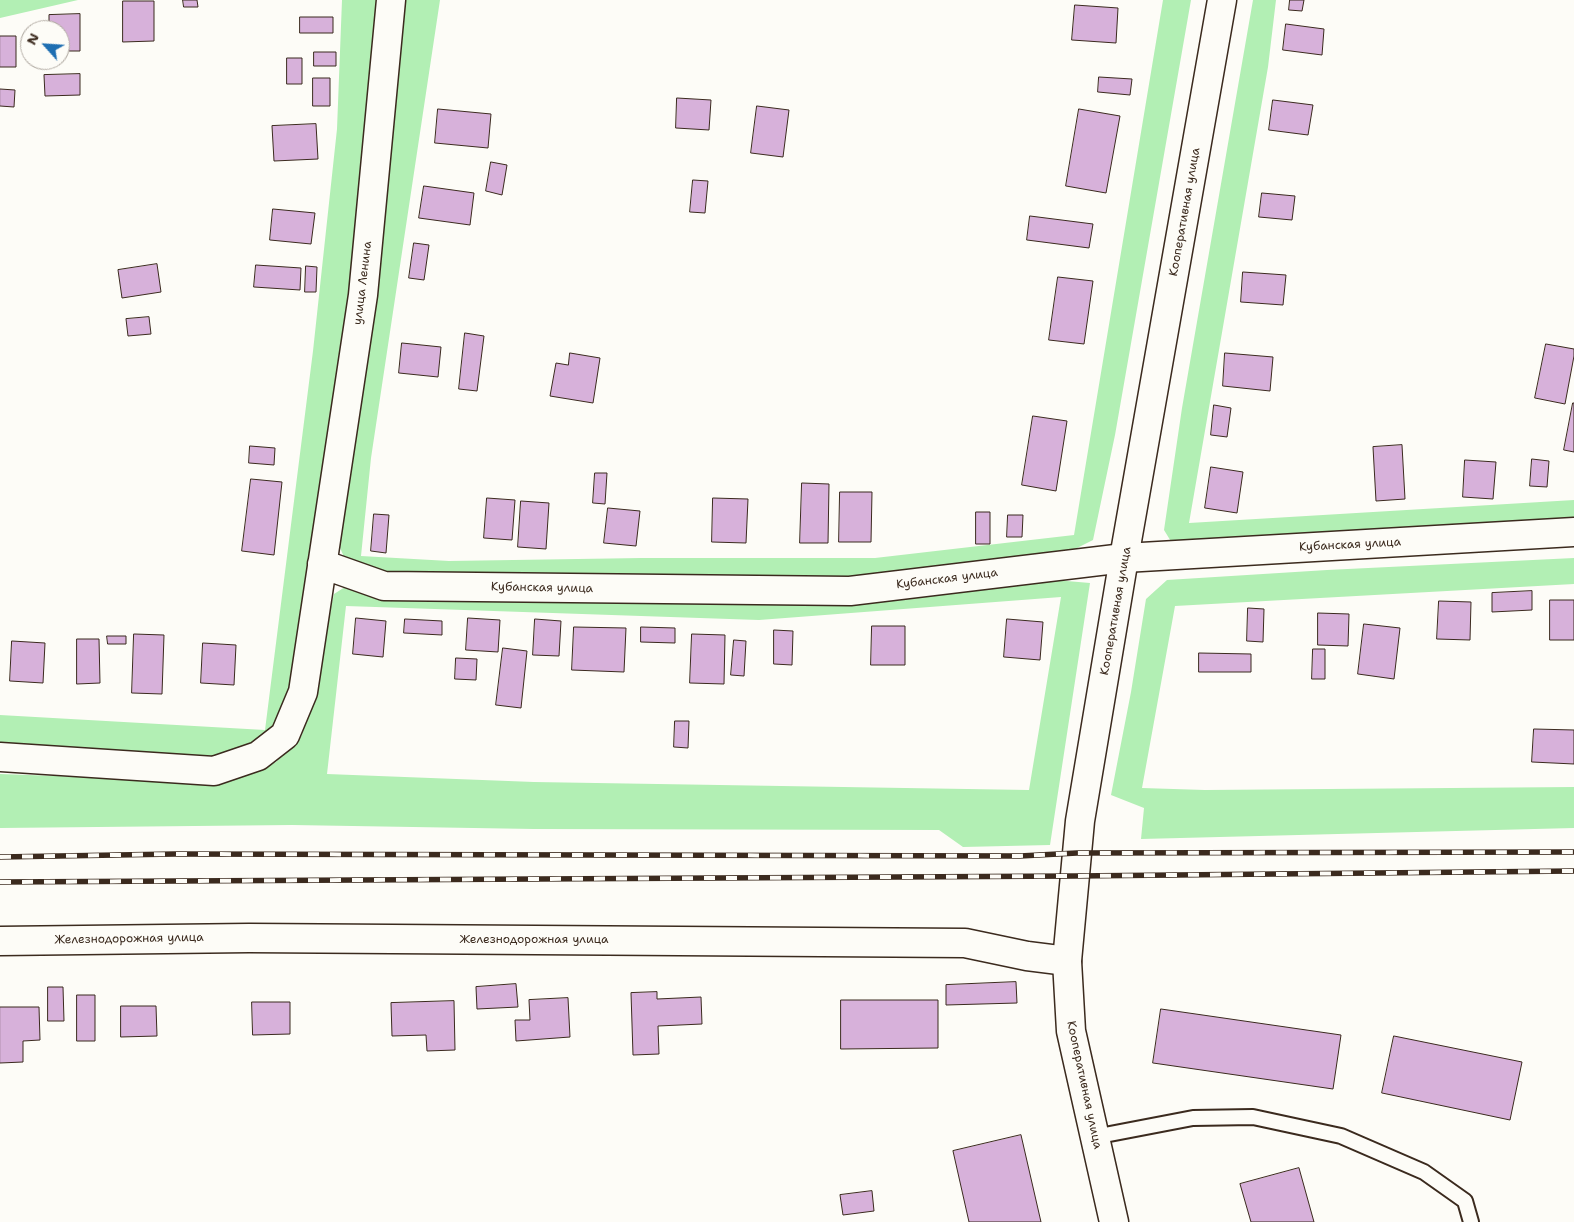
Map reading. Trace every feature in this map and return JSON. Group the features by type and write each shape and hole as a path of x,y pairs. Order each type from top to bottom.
{"street":[{"name":"улица Ленина","path":"322,564 363,295 390,0"},
{"name":"Кооперативная улица","path":"1114,1222 1071,1031 1067,960 1080,822 1124,558 1222,0"},
{"name":"Кубанская улица","path":"322,564 384,586 850,590 1124,558 1574,532"},
{"path":"0,757 214,771 258,756 285,735 303,692 322,564"},
{"name":"Железнодорожная улица","path":"0,941 249,938 965,943 1027,956 1067,960"}],"lane":[{"path":"1094,1137 1193,1118 1253,1117 1341,1136 1424,1172 1465,1201 1471,1222"}],"green space":[{"path":"0,0 78,0 0,18"},
{"path":"342,0 384,0 381,46 300,669 283,721 234,757 192,760 0,750 0,715 265,730 313,351 337,129"},
{"path":"403,0 440,0 371,458 361,556 449,561 642,558 875,558 1074,535 1163,0 1191,0 1115,435 1093,540 1067,553 902,579 382,576 346,562 336,538"},
{"path":"1253,0 1276,0 1268,67 1189,523 1574,500 1574,523 1175,548 1164,530 1182,408"},
{"path":"1574,558 1574,584 1175,606 1142,788 1205,790 1574,787 1574,828 1141,839 1144,808 1111,795 1131,692 1146,599 1167,580"},
{"path":"1055,580 1090,583 1050,845 963,847 939,830 534,829 292,825 0,828 0,774 229,782 276,762 302,735 334,594 345,587 402,595 877,595","holes":["1061,597 1029,790 534,782 327,774 346,606 759,620"]}],"building":[{"path":"183,0 197,0 198,7 184,7"},
{"path":"1290,0 1304,0 1302,11 1289,10"},
{"path":"123,1 154,1 154,41 123,42"},
{"path":"1075,5 1118,8 1116,43 1072,40"},
{"path":"80,14 80,51 70,51 70,20 49,20 49,15"},
{"path":"300,17 333,17 333,33 300,33"},
{"path":"1286,24 1324,29 1322,55 1283,50"},
{"path":"0,36 16,36 16,67 0,67"},
{"path":"314,52 336,52 336,66 314,66"},
{"path":"287,58 302,58 302,84 287,84"},
{"path":"80,74 80,95 45,96 44,75"},
{"path":"1099,77 1132,79 1130,95 1098,92"},
{"path":"313,78 330,78 330,106 313,106"},
{"path":"0,89 15,90 14,107 0,106"},
{"path":"677,98 711,100 709,130 676,128"},
{"path":"1273,100 1313,105 1308,135 1269,130"},
{"path":"757,106 789,110 783,157 751,153"},
{"path":"438,109 491,114 488,148 435,143"},
{"path":"1079,109 1120,116 1106,193 1066,186"},
{"path":"316,124 318,159 274,161 272,126"},
{"path":"491,162 507,165 502,195 486,191"},
{"path":"693,180 708,181 705,213 690,212"},
{"path":"424,186 474,193 470,225 419,218"},
{"path":"1262,193 1295,196 1292,220 1259,217"},
{"path":"273,209 315,213 311,244 270,240"},
{"path":"1030,216 1093,224 1089,248 1027,240"},
{"path":"414,243 429,245 424,280 409,278"},
{"path":"157,264 161,292 122,298 118,270"},
{"path":"256,265 301,268 300,290 254,287"},
{"path":"306,266 317,267 316,292 305,292"},
{"path":"1243,272 1286,275 1283,305 1241,302"},
{"path":"1058,277 1093,281 1084,344 1049,340"},
{"path":"149,317 151,334 128,336 126,319"},
{"path":"465,333 484,336 477,391 459,389"},
{"path":"402,343 441,347 438,377 399,373"},
{"path":"1546,344 1574,349 1565,404 1535,398"},
{"path":"570,353 600,358 593,403 550,396 556,363 568,365"},
{"path":"1225,353 1273,357 1270,391 1223,386"},
{"path":"1574,403 1574,452 1564,450"},
{"path":"1214,405 1231,408 1227,437 1211,435"},
{"path":"1033,416 1067,421 1056,491 1022,485"},
{"path":"1402,445 1405,499 1376,501 1373,447"},
{"path":"250,446 275,448 274,465 249,463"},
{"path":"1532,459 1549,461 1547,487 1530,486"},
{"path":"1465,460 1496,462 1493,499 1463,497"},
{"path":"1211,467 1243,472 1237,513 1205,508"},
{"path":"595,473 607,473 605,504 593,503"},
{"path":"251,479 282,482 274,555 242,551"},
{"path":"802,483 829,484 828,543 800,543"},
{"path":"840,492 872,492 871,542 839,542"},
{"path":"487,498 515,500 512,540 484,538"},
{"path":"713,498 748,499 746,543 712,542"},
{"path":"521,501 549,503 546,549 518,547"},
{"path":"608,508 640,511 636,546 604,543"},
{"path":"976,512 990,512 990,544 976,544"},
{"path":"374,514 389,515 386,553 371,551"},
{"path":"1008,515 1023,515 1022,537 1007,537"},
{"path":"1532,591 1532,610 1492,612 1492,593"},
{"path":"1550,600 1574,600 1574,640 1550,640"},
{"path":"1439,601 1471,602 1470,640 1437,639"},
{"path":"1248,608 1264,609 1263,642 1247,641"},
{"path":"1318,613 1349,614 1348,646 1318,645"},
{"path":"356,618 386,621 383,657 353,654"},
{"path":"468,618 500,620 498,652 466,650"},
{"path":"405,619 442,621 442,635 404,633"},
{"path":"535,619 561,621 559,656 533,655"},
{"path":"1007,619 1043,622 1040,660 1004,657"},
{"path":"1364,624 1400,628 1394,679 1358,674"},
{"path":"872,626 905,626 905,665 871,665"},
{"path":"574,627 626,628 624,672 572,670"},
{"path":"641,627 675,628 675,643 641,642"},
{"path":"774,630 793,631 792,665 774,664"},
{"path":"134,634 164,635 162,694 132,693"},
{"path":"692,634 725,635 724,684 690,683"},
{"path":"107,636 126,636 126,644 108,644"},
{"path":"77,639 99,639 100,683 77,684"},
{"path":"734,640 746,641 744,676 731,675"},
{"path":"12,641 45,643 43,683 10,681"},
{"path":"203,643 236,645 234,685 201,683"},
{"path":"503,648 527,651 521,708 496,705"},
{"path":"1313,649 1325,649 1325,679 1312,679"},
{"path":"1199,653 1251,654 1251,672 1199,672"},
{"path":"456,658 477,659 476,680 455,679"},
{"path":"675,721 689,721 688,748 674,747"},
{"path":"1534,729 1574,730 1574,764 1532,762"},
{"path":"1016,982 1017,1003 946,1005 946,985"},
{"path":"516,984 518,1007 477,1009 476,987"},
{"path":"48,987 63,987 64,1021 48,1021"},
{"path":"657,992 657,999 701,997 702,1024 658,1026 659,1054 633,1055 631,993"},
{"path":"77,995 95,995 95,1041 77,1041"},
{"path":"568,998 570,1037 516,1041 515,1020 530,1020 529,1000"},
{"path":"841,1000 938,1000 938,1048 841,1049"},
{"path":"454,1001 455,1050 427,1051 426,1035 392,1036 391,1003"},
{"path":"252,1002 290,1002 290,1034 253,1035"},
{"path":"121,1006 156,1006 157,1036 121,1037"},
{"path":"0,1007 39,1007 40,1040 23,1041 23,1062 0,1063"},
{"path":"1161,1009 1341,1035 1333,1089 1153,1063"},
{"path":"1394,1036 1522,1062 1510,1120 1382,1093"},
{"path":"1021,1135 1041,1222 969,1222 953,1151"},
{"path":"1299,1168 1314,1222 1251,1222 1240,1184"},
{"path":"872,1191 874,1211 843,1215 840,1195"}],"railway":[{"path":"0,857 175,854 1020,856 1077,853 1574,852"},
{"path":"0,882 1075,876 1574,871"}]}
